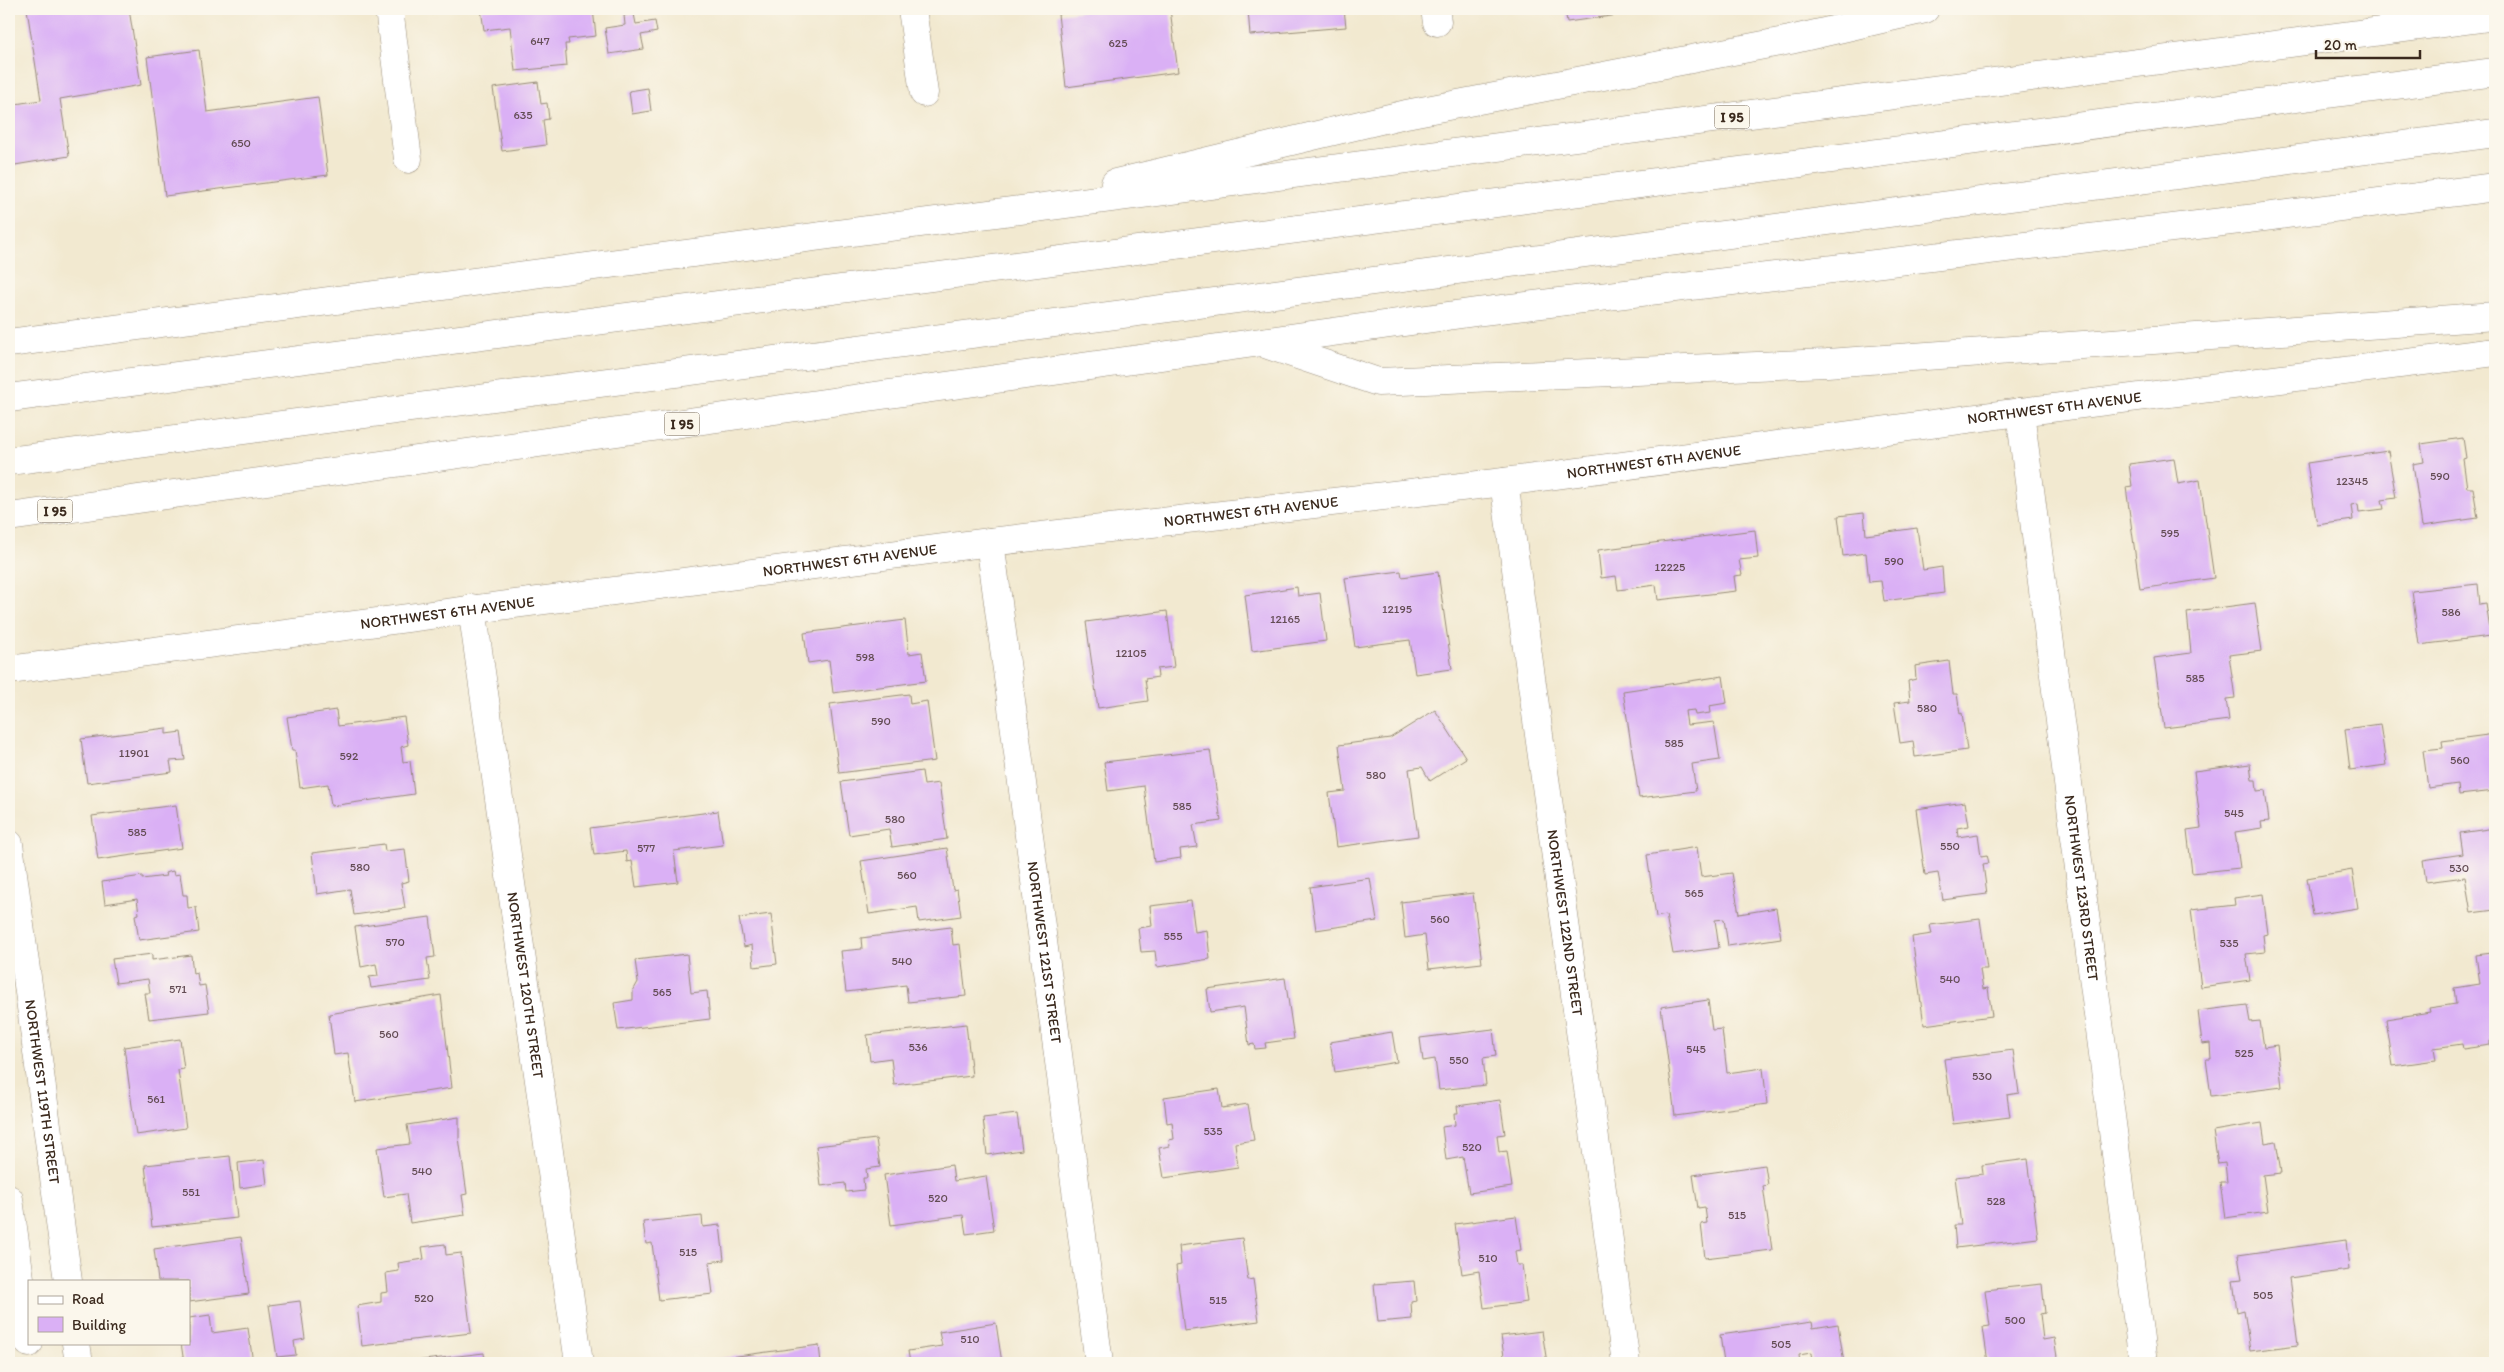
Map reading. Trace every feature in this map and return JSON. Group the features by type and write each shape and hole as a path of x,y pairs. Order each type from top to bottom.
{"main road":[{"path":"389,9 408,159"},
{"path":"912,9 924,94"},
{"path":"968,218 1406,114 1790,40 1925,9"},
{"name":"I 95","path":"9,343 2495,16"},
{"path":"9,398 2495,72"},
{"path":"9,461 2495,133"},
{"name":"I 95","path":"9,516 101,505 1262,344 1486,311 2495,187"},
{"path":"1262,344 1378,382 1827,363 2495,316"},
{"name":"NORTHWEST 6TH AVENUE","path":"9,670 472,608 990,542 1504,482 2020,412 2495,352"},
{"name":"NORTHWEST 123RD STREET","path":"2020,412 2143,1363"},
{"name":"NORTHWEST 122ND STREET","path":"1504,482 1626,1363"},
{"name":"NORTHWEST 121ST STREET","path":"990,542 1099,1363"},
{"name":"NORTHWEST 120TH STREET","path":"472,608 579,1363"},
{"name":"NORTHWEST 119TH STREET","path":"9,844 68,1280"},
{"path":"9,1199 28,1336"},
{"path":"29,1344 32,1363"},
{"path":"76,1344 79,1363"}],"building":[{"path":"27,9 129,9 141,85 60,99 69,156 9,166 9,105 41,100"},
{"path":"481,9 593,9 596,36 568,39 569,44 565,44 567,66 515,71 510,27 484,30"},
{"path":"1101,9 1170,9 1178,72 1066,87 1058,14"},
{"path":"1248,9 1344,9 1346,27 1250,35"},
{"path":"1565,9 1654,9 1655,10 1567,22"},
{"path":"634,14 636,24 655,21 657,32 641,35 644,49 609,54 605,28 625,25 624,15"},
{"path":"199,50 207,112 318,97 328,175 165,196 147,57"},
{"path":"538,82 541,104 547,103 549,119 543,120 546,145 502,151 493,88"},
{"path":"648,88 651,111 632,114 629,91"},
{"path":"2463,438 2466,458 2463,459 2467,488 2473,488 2478,518 2422,526 2413,464 2424,462 2421,444"},
{"path":"2388,451 2396,498 2382,500 2384,509 2359,512 2358,504 2351,505 2353,520 2317,525 2307,463"},
{"path":"2174,458 2178,484 2200,480 2214,578 2140,589 2126,487 2132,486 2129,464"},
{"path":"1864,513 1866,535 1917,528 1923,570 1942,567 1944,593 1884,601 1881,581 1869,582 1866,553 1843,556 1838,516"},
{"path":"1755,530 1758,558 1739,560 1742,575 1734,576 1736,591 1658,600 1656,585 1618,590 1616,576 1601,578 1598,550"},
{"path":"1401,571 1402,577 1438,572 1452,669 1415,674 1410,640 1355,647 1345,578"},
{"path":"2478,584 2480,605 2486,604 2491,636 2419,645 2412,591"},
{"path":"1297,587 1298,596 1320,593 1326,641 1252,651 1245,595"},
{"path":"2255,603 2262,651 2229,655 2235,698 2226,699 2229,720 2164,728 2154,658 2191,653 2187,612"},
{"path":"1167,611 1174,667 1157,669 1158,677 1145,679 1148,701 1098,708 1086,622"},
{"path":"905,620 909,654 922,652 926,681 833,693 829,660 808,663 804,633"},
{"path":"1949,661 1953,694 1957,694 1960,714 1962,713 1967,750 1915,757 1913,741 1900,743 1894,703 1910,701 1908,681 1916,679 1915,666"},
{"path":"1723,676 1727,703 1709,706 1710,713 1695,715 1694,710 1685,711 1687,725 1714,722 1720,760 1692,764 1696,791 1639,798 1623,691"},
{"path":"909,694 910,704 927,701 935,761 839,773 830,704"},
{"path":"336,710 338,726 404,717 408,745 401,747 403,762 410,761 414,794 331,806 328,784 300,788 295,750 292,750 287,717"},
{"path":"1435,710 1466,758 1430,781 1422,767 1409,769 1418,836 1336,847 1329,793 1345,791 1339,745 1390,738"},
{"path":"2380,724 2386,765 2350,770 2345,729"},
{"path":"166,728 166,734 181,732 185,760 170,761 172,772 87,783 81,739"},
{"path":"2495,734 2495,791 2459,795 2458,784 2428,788 2423,750 2443,748 2442,741"},
{"path":"1210,750 1221,821 1193,825 1197,847 1180,849 1181,858 1154,862 1144,786 1108,791 1104,762"},
{"path":"2250,764 2252,780 2256,780 2257,791 2265,790 2269,821 2261,822 2262,828 2235,832 2240,868 2192,873 2187,830 2201,828 2194,771"},
{"path":"922,771 924,785 939,783 947,839 892,847 889,829 849,835 841,782"},
{"path":"1965,802 1969,826 1957,828 1958,837 1978,834 1981,856 1987,855 1989,863 1983,864 1987,894 1943,900 1938,873 1925,875 1916,809"},
{"path":"176,805 182,848 98,860 92,816"},
{"path":"718,811 723,845 674,851 678,882 636,887 632,861 627,862 626,851 594,855 590,828"},
{"path":"2495,828 2495,910 2471,913 2465,877 2426,882 2423,860 2463,854 2460,833"},
{"path":"384,844 385,851 405,849 409,881 401,883 405,908 354,915 350,889 317,894 312,853"},
{"path":"1697,847 1701,877 1732,873 1739,914 1776,908 1781,938 1728,946 1724,919 1715,920 1719,948 1673,954 1666,915 1656,917 1647,855"},
{"path":"947,848 953,890 957,889 961,916 919,922 917,907 869,914 861,861"},
{"path":"2352,870 2358,908 2313,915 2307,878"},
{"path":"173,871 174,875 180,874 183,895 187,895 188,908 196,907 199,932 139,940 135,915 139,914 137,899 105,904 102,882 142,876 142,879 166,876 165,873"},
{"path":"1370,878 1377,921 1316,930 1310,887"},
{"path":"1473,893 1482,963 1429,969 1425,935 1405,938 1401,902"},
{"path":"2263,894 2268,934 2263,935 2265,952 2246,954 2250,980 2201,987 2191,910 2235,905 2234,898"},
{"path":"1191,901 1195,932 1207,930 1210,959 1157,967 1155,951 1141,952 1138,928 1152,926 1150,906"},
{"path":"771,914 777,964 754,967 752,945 744,947 739,918"},
{"path":"430,917 435,957 427,958 430,980 371,988 369,977 378,976 376,964 361,967 355,927"},
{"path":"1980,919 1987,969 1980,969 1983,989 1988,988 1992,1016 1924,1025 1912,937 1932,934 1930,925"},
{"path":"951,927 953,945 960,944 966,996 908,1002 906,985 846,992 841,951 862,949 861,938"},
{"path":"2492,953 2493,960 2495,960 2495,1040 2490,1041 2490,1045 2463,1049 2462,1044 2434,1048 2436,1060 2393,1066 2386,1019 2430,1012 2429,1008 2456,1004 2454,988 2480,984 2476,955"},
{"path":"152,954 152,960 191,955 193,974 197,973 199,986 205,985 209,1012 149,1019 145,993 150,993 148,979 116,983 112,959"},
{"path":"687,954 691,993 707,991 710,1019 618,1030 614,1003 633,1000 633,991 638,982 635,960"},
{"path":"1285,978 1294,1039 1265,1043 1266,1048 1255,1049 1254,1044 1249,1045 1244,1007 1210,1012 1207,989"},
{"path":"441,995 452,1088 355,1102 348,1053 334,1055 329,1014"},
{"path":"1708,1000 1712,1030 1722,1029 1727,1073 1763,1068 1767,1104 1675,1116 1661,1007"},
{"path":"2247,1005 2250,1022 2260,1021 2264,1047 2277,1045 2282,1087 2211,1096 2206,1059 2211,1059 2210,1043 2202,1044 2198,1011"},
{"path":"966,1024 972,1076 894,1085 891,1058 870,1061 867,1035"},
{"path":"1493,1029 1496,1056 1483,1058 1486,1085 1439,1090 1435,1059 1423,1061 1420,1038"},
{"path":"1392,1032 1397,1062 1335,1072 1330,1042"},
{"path":"180,1039 184,1069 178,1070 186,1128 136,1135 124,1047"},
{"path":"2013,1050 2019,1093 2007,1095 2010,1117 1953,1124 1944,1059"},
{"path":"1219,1089 1222,1108 1248,1104 1254,1140 1235,1143 1238,1167 1164,1178 1159,1148 1170,1146 1169,1140 1174,1139 1172,1122 1167,1123 1164,1097"},
{"path":"1500,1100 1505,1134 1497,1135 1499,1152 1507,1151 1512,1187 1469,1193 1463,1157 1446,1160 1442,1127 1455,1125 1454,1113 1458,1113 1457,1106"},
{"path":"1017,1114 1022,1150 987,1155 983,1118"},
{"path":"459,1117 459,1138 467,1194 462,1195 465,1215 410,1223 406,1194 384,1197 377,1148 410,1144 407,1125"},
{"path":"2262,1123 2265,1143 2276,1141 2281,1173 2263,1175 2268,1212 2225,1218 2220,1182 2227,1182 2225,1163 2218,1164 2213,1131"},
{"path":"876,1139 880,1167 866,1169 867,1178 863,1178 864,1190 846,1192 845,1183 821,1186 816,1146"},
{"path":"230,1156 237,1218 152,1227 145,1165"},
{"path":"2028,1159 2038,1238 1956,1248 1954,1225 1961,1225 1955,1177 1983,1174 1982,1165"},
{"path":"264,1160 267,1184 240,1188 238,1163"},
{"path":"952,1165 954,1181 986,1176 994,1230 966,1234 963,1215 891,1225 884,1175"},
{"path":"1765,1165 1768,1185 1763,1186 1772,1250 1705,1258 1701,1224 1707,1223 1705,1207 1698,1208 1693,1175"},
{"path":"702,1216 703,1227 720,1225 724,1260 709,1262 713,1294 659,1300 652,1243 646,1244 643,1222"},
{"path":"1516,1216 1521,1250 1515,1251 1517,1265 1522,1265 1527,1302 1484,1308 1479,1271 1462,1274 1455,1224"},
{"path":"241,1237 249,1294 190,1302 190,1280 158,1280 154,1249"},
{"path":"1242,1238 1248,1280 1253,1279 1259,1321 1184,1331 1176,1266 1181,1265 1179,1246"},
{"path":"2346,1240 2349,1270 2289,1278 2298,1345 2250,1351 2244,1310 2237,1312 2233,1280 2242,1279 2238,1255"},
{"path":"445,1244 446,1255 461,1253 471,1333 362,1346 357,1306 381,1302 381,1293 388,1292 386,1273 399,1271 398,1263 424,1259 422,1247"},
{"path":"1414,1281 1416,1301 1411,1302 1412,1319 1378,1322 1374,1284"},
{"path":"2042,1284 2045,1313 2040,1314 2043,1340 2054,1338 2058,1363 1988,1363 1983,1327 1990,1326 1985,1290"},
{"path":"300,1301 305,1339 294,1341 296,1355 277,1357 269,1305"},
{"path":"210,1315 212,1333 248,1328 253,1363 184,1363 181,1344 190,1344 190,1318"},
{"path":"1812,1322 1813,1328 1838,1324 1844,1363 1812,1363 1811,1353 1799,1355 1800,1363 1724,1363 1720,1335"},
{"path":"996,1323 1002,1363 910,1363 908,1351 942,1346 939,1332"},
{"path":"1542,1331 1547,1363 1505,1363 1501,1336"},
{"path":"819,1345 821,1363 693,1363 693,1362"},
{"path":"484,1353 485,1363 415,1363 415,1361"}]}
